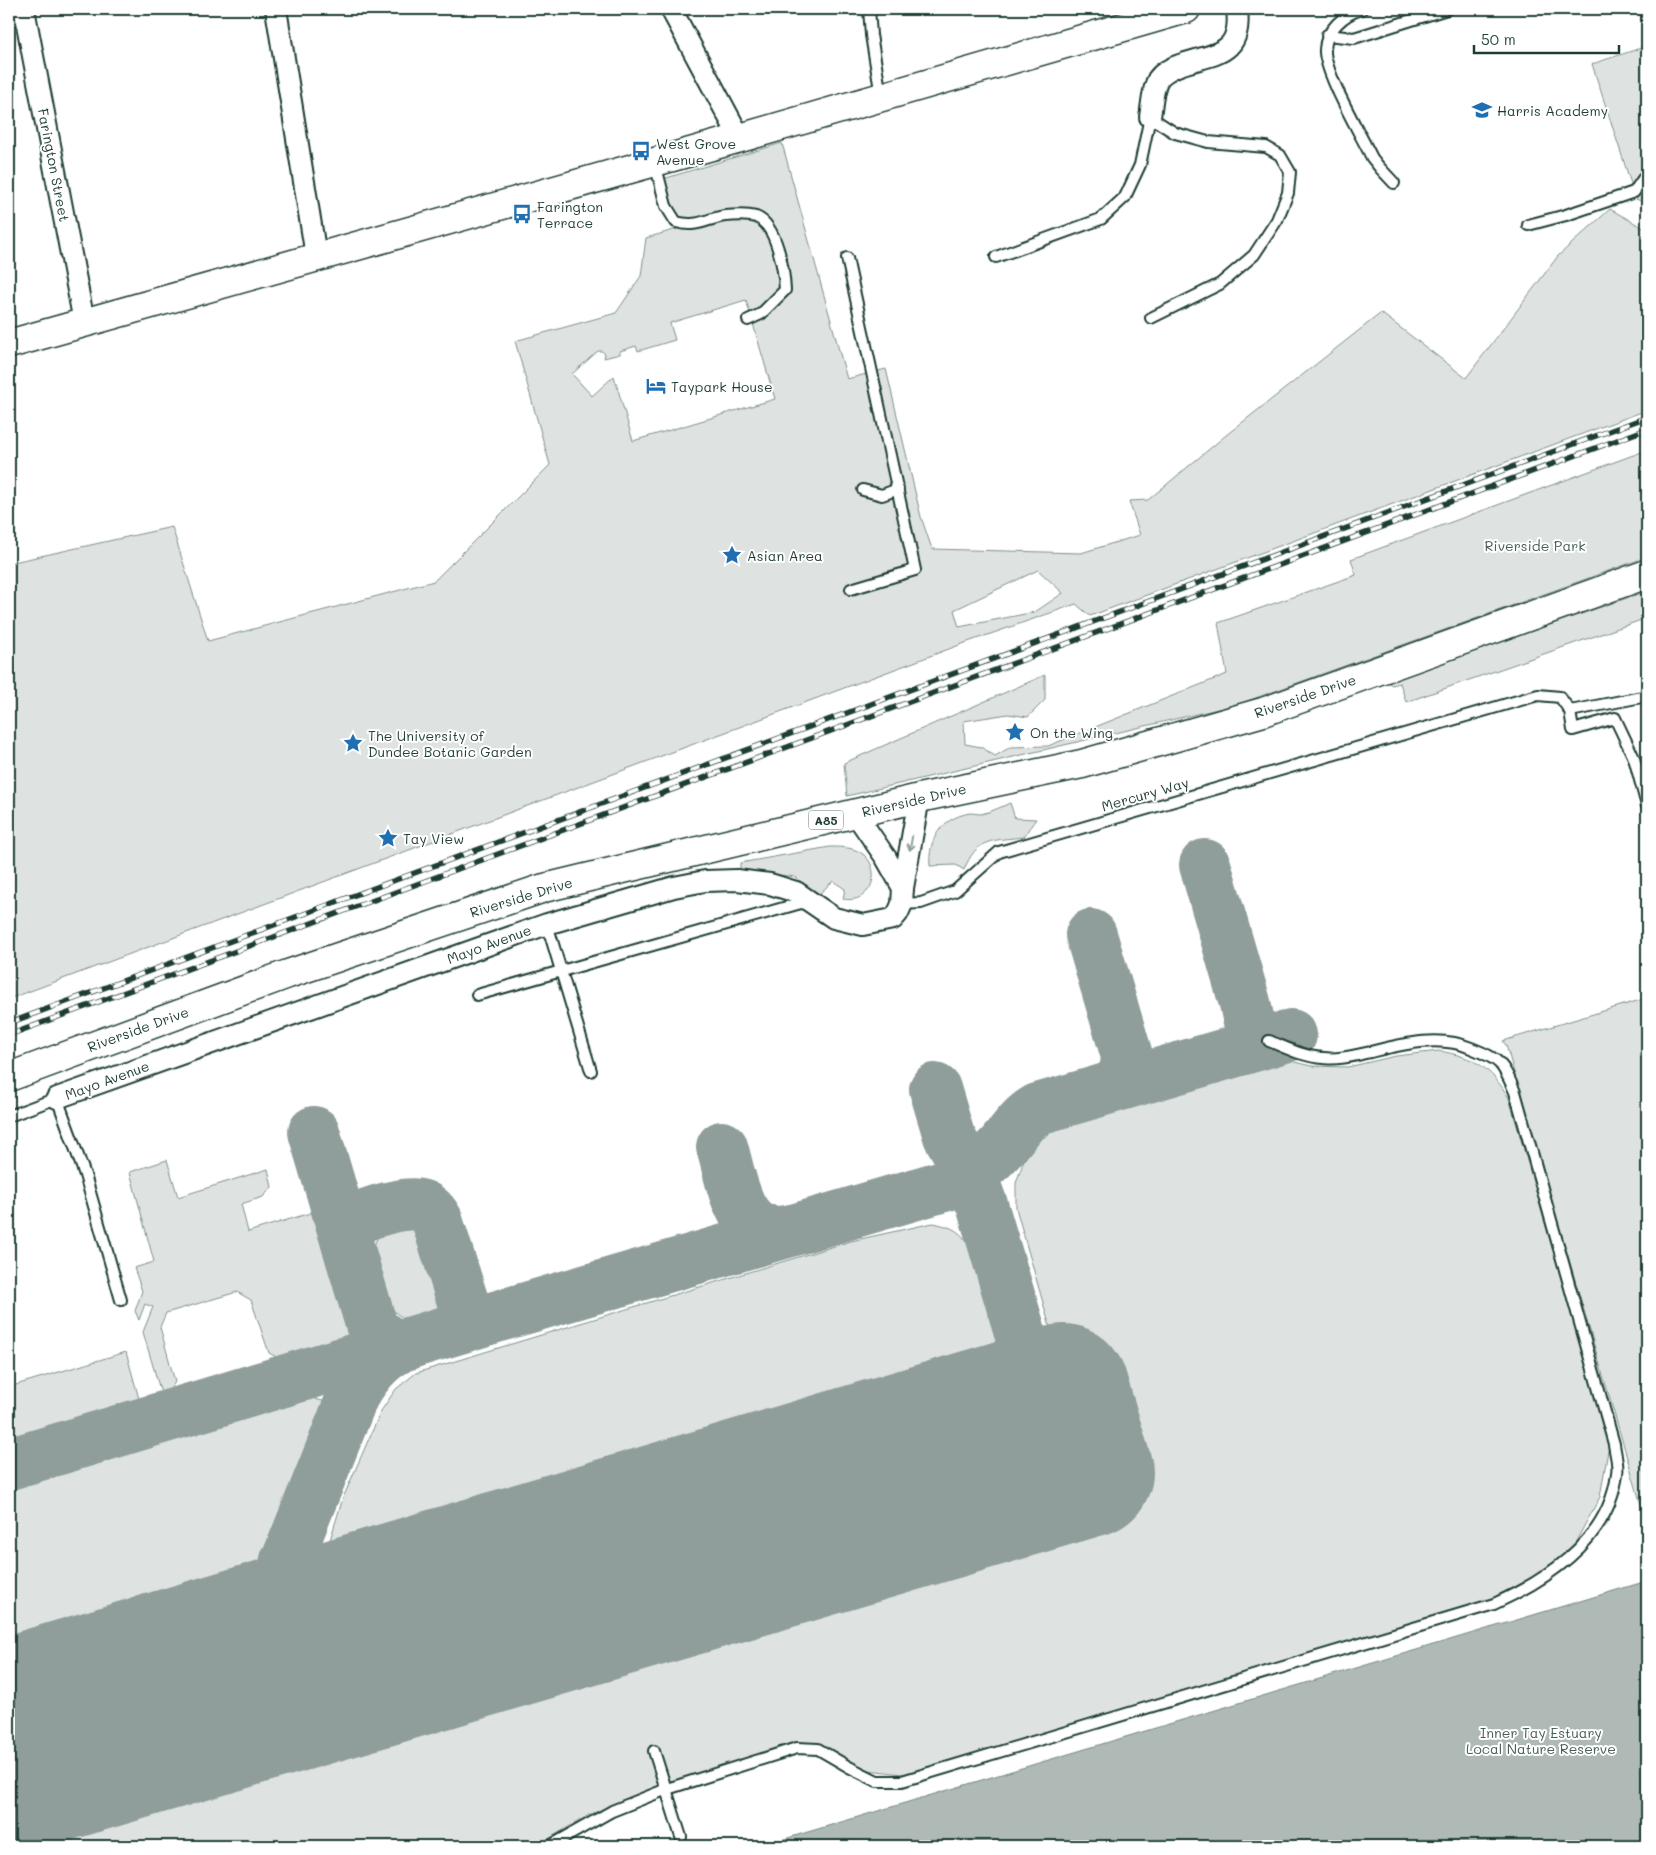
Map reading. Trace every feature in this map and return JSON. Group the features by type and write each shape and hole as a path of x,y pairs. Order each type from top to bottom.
{"main road":[{"path":"9,344 740,138 1186,9"},
{"name":"Riverside Drive","path":"9,1076 288,974 544,888 919,798 1082,764 1263,712 1647,574"}],"street":[{"name":"Farington Street","path":"24,9 84,322"},
{"path":"276,9 316,256"},
{"path":"671,9 740,138"},
{"path":"1150,117 1154,90 1158,79 1167,70 1223,52 1232,42 1238,30 1237,9"},
{"path":"902,896 919,798"},
{"path":"855,813 886,858 902,896"},
{"name":"Mayo Avenue","path":"57,1098 547,924 674,887 705,881 737,880 770,884 796,892 834,918 863,925 892,919 898,913 902,896"}],"lane":[{"path":"869,9 871,35 882,97"},
{"path":"1362,9 1355,11 1327,35 1324,51 1330,74 1372,158 1394,183"},
{"path":"1327,35 1354,38 1447,9"},
{"path":"996,257 1101,219 1125,197 1140,165 1150,117 1174,134 1208,142 1266,147 1280,155 1290,172 1288,193 1277,220 1254,255 1220,284 1152,318"},
{"path":"654,162 666,206 676,222 699,224 723,217 743,215 757,217 768,226 776,244 784,273 785,290 761,314 748,320"},
{"path":"1528,225 1566,215 1634,192 1647,173"},
{"path":"847,258 915,570 851,589"},
{"path":"863,490 882,495 898,489"},
{"name":"Mercury Way","path":"902,896 921,904 955,891 999,852 1538,694 1560,697 1570,712 1573,730 1615,718 1634,758 1647,806"},
{"path":"1570,712 1647,696"},
{"path":"477,994 808,901"},
{"path":"547,924 591,1071"},
{"path":"550,1846 612,1811 666,1789 797,1748 818,1749 877,1781 902,1781 1494,1604 1520,1592 1545,1577 1568,1559 1590,1537 1602,1522 1613,1496 1618,1472 1614,1444 1515,1092 1506,1070 1494,1057 1466,1046 1446,1041 1412,1044 1345,1058 1324,1058 1301,1054 1269,1041"},
{"path":"9,1116 57,1098 85,1175 121,1300"},
{"path":"654,1751 681,1838"}],"green space":[{"path":"1647,46 1647,204 1636,199 1592,64"},
{"name":"The University of Dundee Botanic Garden","path":"782,143 847,379 886,369 921,517 932,549 1081,553 1140,535 1129,501 1148,500 1225,436 1381,313 1466,378 1558,256 1610,209 1647,230 1647,410 1090,616 1076,604 965,643 9,999 9,563 172,527 208,641 434,581 550,465 515,341 616,313 641,276 646,238 677,229 663,179","holes":["746,300 775,399 633,441 614,376 592,396 572,374 598,351 602,351 605,354 604,358 620,354 620,351 636,346 638,351 675,340 670,323","1038,570 1063,593 1035,612 959,627 954,610"]},
{"name":"Riverside Park","path":"1647,450 1647,557 1239,704 847,796 844,763 1045,675 1045,700 1028,717 1008,714 964,721 965,744 981,747 995,756 1011,747 1048,746 1227,674 1218,623 1356,575 1351,559"},
{"path":"1647,591 1647,618 1406,702 1400,683 1392,685 1387,682"},
{"path":"1010,803 1015,818 1036,819 1023,837 994,840 980,846 974,851 964,870 956,865 930,866 931,847 938,831 944,825 960,816 970,813 985,813"},
{"path":"830,847 852,849 860,852 868,860 873,870 872,882 867,892 862,896 843,899 845,889 833,881 818,895 795,877 740,870 740,863"},
{"path":"1647,998 1647,1525 1506,1045 1503,1041"},
{"path":"1439,1051 1452,1053 1480,1065 1495,1078 1509,1098 1609,1445 1600,1497 1575,1543 1537,1579 1489,1602 911,1775 860,1769 814,1747 791,1748 655,1787 589,1815 536,1846 9,1846 9,1798 1093,1478 1016,1208 1016,1183 1024,1160 1040,1140 1060,1127 1282,1059 1311,1066 1348,1067 1396,1056"},
{"path":"167,1160 178,1197 268,1169 272,1187 263,1197 241,1204 248,1232 320,1210 326,1216 356,1321 344,1352 297,1368 269,1353 251,1300 237,1292 166,1313 160,1327 175,1382 163,1400 143,1332 153,1307 145,1304 139,1320 135,1311 142,1291 134,1268 154,1262 130,1172"},
{"path":"401,1223 418,1226 429,1232 440,1255 446,1282 446,1294 444,1303 439,1310 434,1316 426,1320 411,1320 395,1312 390,1305 375,1261 374,1245 377,1239 382,1233"},
{"path":"933,1223 958,1232 970,1247 991,1304 1001,1342 1004,1360 1003,1377 999,1391 990,1405 970,1422 343,1607 332,1602 324,1594 320,1584 320,1572 343,1498 381,1411 396,1389 416,1373 851,1241"},
{"path":"126,1352 143,1413 9,1453 9,1387"},
{"path":"308,1397 330,1403 246,1616 227,1637 202,1649 9,1706 9,1486"}],"shaded area":[{"name":"Inner Tay Estuary Local Nature Reserve","path":"1647,1581 1647,1846 761,1846"}],"taxiway":[{"path":"1205,865 1245,1003 1251,1032 1246,1043 1238,1050"},
{"path":"1091,935 1127,1056 1125,1074 1113,1087"},
{"path":"9,1464 492,1318 947,1185 963,1178 984,1164 997,1152 1023,1121 1038,1109 1291,1035"},
{"path":"935,1089 949,1136 971,1175 982,1205 1052,1439"},
{"path":"314,1132 347,1243"},
{"path":"722,1147 735,1193 749,1219 760,1228 774,1232 792,1230"},
{"path":"409,1344 392,1343 374,1329 347,1243 350,1230 356,1221 379,1210 414,1204 423,1206 430,1211 437,1220 464,1305 469,1312 476,1316 492,1318"},
{"path":"148,1706 158,1699 194,1689 216,1678 236,1660 252,1640 264,1618 353,1395 372,1368 398,1348"},
{"path":"286,1560 287,1592 292,1606 300,1618 324,1636 338,1640 355,1641 415,1627"}],"runway":[{"path":"9,1702 1063,1389 1088,1472 9,1791"}],"railway":[{"path":"9,1023 1647,417"},
{"path":"9,1035 1647,429"}],"place":[{"name":"Harris Academy","path":"1482,110"},
{"name":"West Grove Avenue","path":"641,151"},
{"name":"Farington Terrace","path":"522,214"},
{"name":"Taypark House","path":"656,386"},
{"name":"Asian Area","path":"732,555"},
{"name":"On the Wing","path":"1015,732"},
{"name":"The University of Dundee Botanic Garden","path":"353,743"},
{"name":"Tay View","path":"388,838"}]}
